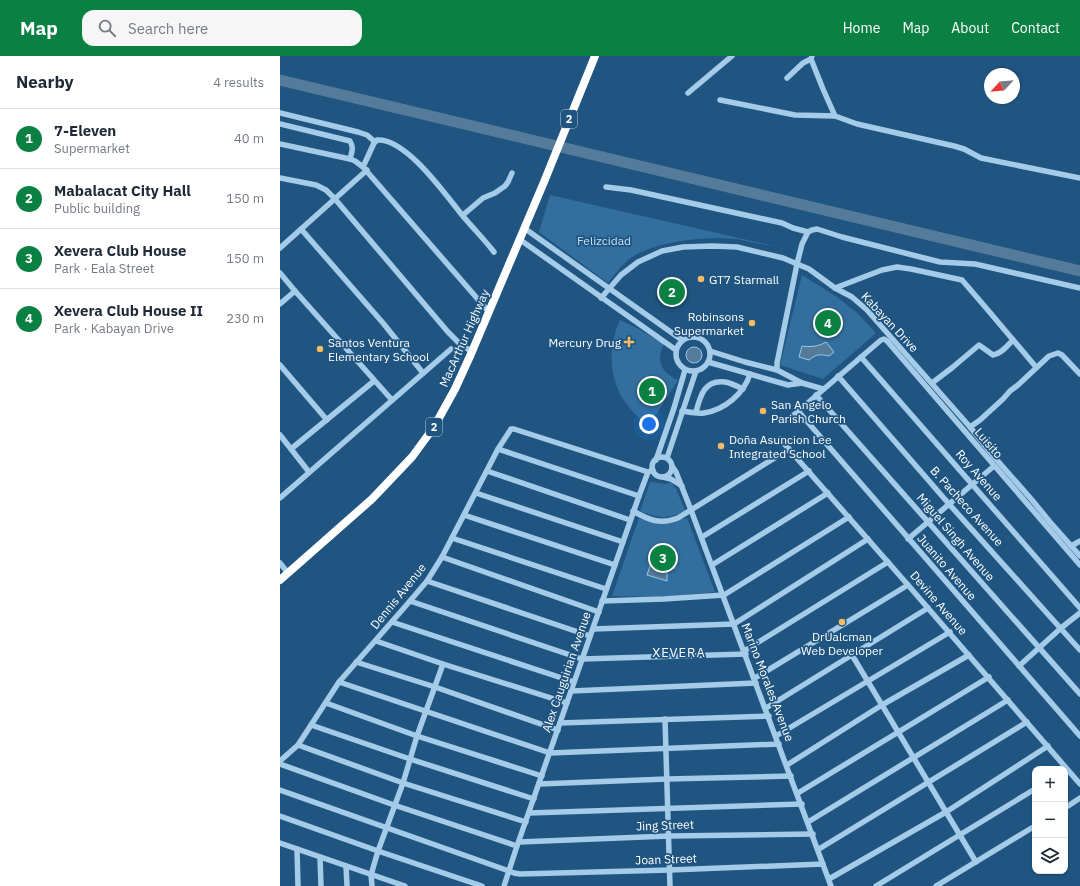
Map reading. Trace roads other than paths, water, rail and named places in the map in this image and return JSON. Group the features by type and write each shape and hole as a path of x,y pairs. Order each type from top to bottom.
{"highway":[{"name":"MacArthur Highway","path":"283,576 372,499 412,457 445,408 472,352 544,182 595,56"}],"street":[{"path":"688,93 732,56"},
{"path":"787,78 803,63 812,58 823,89 835,116"},
{"path":"720,100 795,115 835,116 857,124 954,146 964,149 981,158 1080,178"},
{"path":"280,113 358,132 367,135 375,142"},
{"path":"280,124 350,141 353,146 350,159"},
{"path":"280,248 335,199 365,169 375,142 377,140 382,140 393,144 420,164 494,252"},
{"path":"280,144 350,159 365,169 489,312"},
{"path":"463,216 483,198 495,193 505,186 512,173"},
{"path":"280,178 316,185 326,190 451,336 472,352"},
{"path":"606,187 631,190 782,223 808,232 817,229 842,237 940,262 975,264 1080,288"},
{"path":"524,228 682,340"},
{"path":"301,229 383,323 424,373"},
{"path":"777,370 777,363 797,264 802,244 808,232"},
{"path":"519,240 676,350"},
{"name":"Kabayan Drive","path":"602,298 621,275 638,262 662,251 712,246 737,247 783,258 809,269 835,288 852,297 867,310 932,383 1080,556"},
{"path":"835,288 882,270 897,267 962,280 1036,367"},
{"path":"280,273 392,400"},
{"path":"280,304 295,291"},
{"path":"690,337 699,338 706,342 710,351 710,359 703,368 696,371 685,370 677,362 676,350 682,340 690,337"},
{"name":"Luisito","path":"860,356 881,340 884,339 887,341 1080,565"},
{"path":"932,383 953,368 979,345 993,355 997,354 1013,340"},
{"path":"280,498 451,349"},
{"path":"710,351 777,370 802,383 823,389"},
{"path":"970,427 980,420 1049,356 1058,353 1065,357 1080,374"},
{"path":"789,419 860,356"},
{"name":"Roy Avenue","path":"860,356 1080,608"},
{"path":"708,362 788,386 802,383"},
{"path":"280,365 327,420"},
{"path":"682,487 671,479 662,477 650,471 656,460 685,370"},
{"path":"667,458 696,371"},
{"path":"682,411 702,413 712,411 723,406 733,399 742,389 750,374"},
{"name":"B. Pacheco Avenue","path":"838,376 949,504 1080,650"},
{"path":"291,450 374,381"},
{"path":"696,412 698,402 705,388 709,385 716,382 726,382 742,389"},
{"name":"Miguel Singh Avenue","path":"816,395 1080,694"},
{"name":"Juanito Avenue","path":"798,411 1080,736"},
{"name":"Dennis Avenue","path":"280,762 298,745 339,682 376,641 427,580 442,557 498,449 511,429 650,471"},
{"path":"280,435 309,472"},
{"name":"Devine Avenue","path":"780,438 1028,722 1063,766"},
{"path":"498,449 638,496"},
{"path":"633,511 654,521 670,521 678,518 789,449"},
{"path":"656,460 667,458"},
{"path":"662,477 669,474 672,469 671,463 667,458"},
{"name":"Marino Morales Avenue","path":"672,466 676,472 724,595 831,886"},
{"path":"908,538 994,466"},
{"name":"Alex Cauguirian Avenue","path":"504,886 638,496 650,471"},
{"path":"702,537 808,471"},
{"path":"487,472 630,520"},
{"path":"476,493 623,542"},
{"path":"712,565 828,493"},
{"path":"464,515 615,565"},
{"path":"602,601 724,595 849,517"},
{"path":"452,538 606,590"},
{"path":"593,629 734,624 868,539"},
{"path":"1071,546 1080,541"},
{"path":"442,557 598,612"},
{"path":"410,601 582,659 745,653 888,562"},
{"path":"280,564 283,576"},
{"path":"427,580 590,636"},
{"path":"571,691 755,681 908,585"},
{"path":"766,708 928,608"},
{"path":"1019,666 1080,613"},
{"path":"392,622 574,682"},
{"path":"776,736 950,632"},
{"path":"376,641 567,703"},
{"path":"787,765 882,705 969,654"},
{"path":"852,655 976,862"},
{"path":"356,662 435,686 558,730"},
{"path":"372,886 371,875 378,851 403,783 417,736 427,712 443,664"},
{"path":"798,793 988,677"},
{"path":"339,682 550,753 779,744"},
{"path":"808,822 1008,700"},
{"path":"326,703 417,736 542,776"},
{"path":"560,723 769,716"},
{"path":"665,719 670,886"},
{"path":"819,850 1028,722"},
{"path":"311,725 534,799"},
{"path":"298,745 403,783 526,822"},
{"path":"829,879 946,812 1048,746"},
{"path":"280,762 394,805 518,844"},
{"name":"Devine Avenue","path":"1068,772 1080,784"},
{"path":"539,784 790,776"},
{"name":"Joan Street","path":"280,790 520,874 824,864"},
{"path":"876,886 1032,791"},
{"path":"1068,806 1080,798"},
{"path":"529,813 802,804"},
{"path":"280,816 482,886"},
{"path":"936,886 1032,828"},
{"name":"Jing Street","path":"518,844 669,836 813,834"},
{"path":"280,843 398,885 405,886"},
{"path":"297,849 298,886"},
{"path":"320,857 321,886"},
{"path":"346,866 347,886"}],"waterway":[{"path":"280,80 1080,271"}],"place":[{"name":"GT7 Starmall","path":"701,279"},
{"name":"Mabalacat City Hall","path":"672,292"},
{"name":"Robinsons Supermarket","path":"752,323"},
{"name":"Xevera Club House II","path":"828,323"},
{"name":"Mercury Drug","path":"629,342"},
{"name":"Santos Ventura Elementary School","path":"320,349"},
{"name":"7-Eleven","path":"652,391"},
{"name":"San Angelo Parish Church","path":"763,411"},
{"name":"Doña Asuncion Lee Integrated School","path":"721,446"},
{"name":"Xevera Club House","path":"663,558"},
{"name":"DrUalcman Web Developer","path":"842,622"}],"district":[{"name":"XEVERA","path":"679,652"}],"park label":[{"name":"Felizcidad","path":"604,240"}]}
